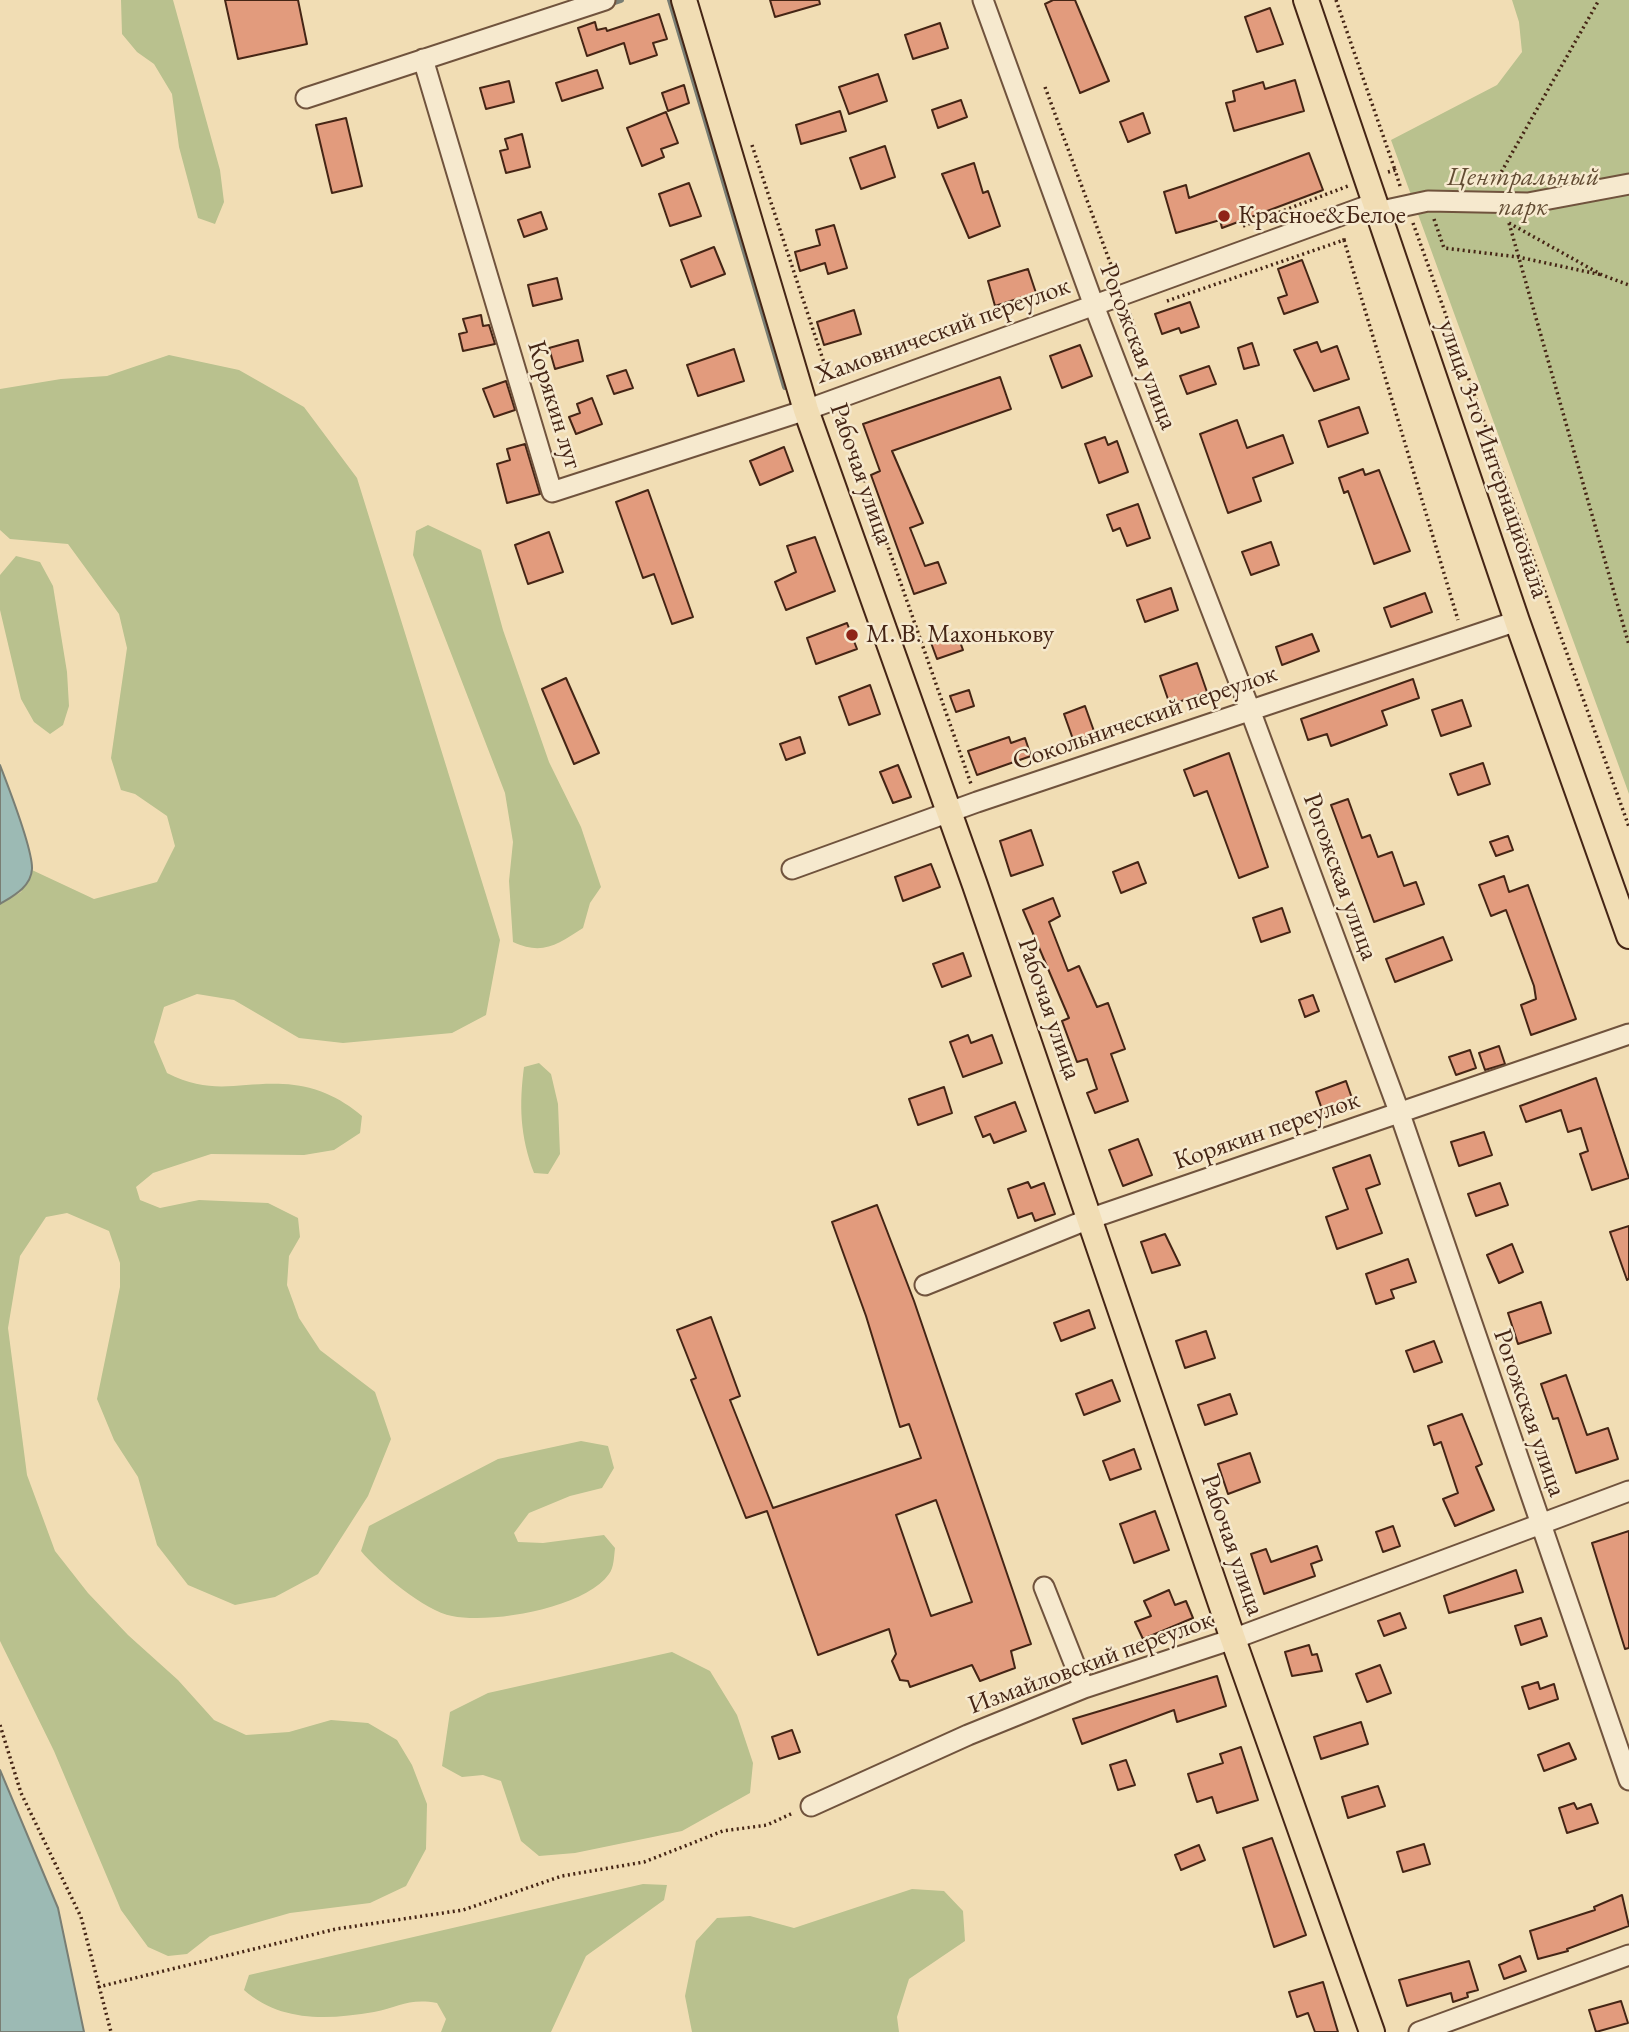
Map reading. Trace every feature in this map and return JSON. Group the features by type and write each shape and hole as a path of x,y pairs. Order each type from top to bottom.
{"main road":[{"name":"Рабочая улица","path":"684,0 806,410 949,812 1233,1639 1372,2032"},
{"name":"улица 3-го Интернационала","path":"1306,0 1517,621 1629,936"}],"street":[{"path":"306,98 604,0"},
{"name":"Рогожская улица","path":"983,0 1093,303 1250,710 1400,1114 1629,1780"},
{"name":"Корякин луг","path":"423,59 552,492 806,410"},
{"name":"Хамовнический переулок","path":"806,410 1093,303 1376,207 1428,201 1528,203 1629,184"},
{"name":"Сокольнический переулок","path":"792,869 949,812 1517,621"},
{"name":"Корякин переулок","path":"925,1284 1089,1219 1629,1034"},
{"name":"Измайловский переулок","path":"811,1806 968,1735 1084,1688 1233,1639 1629,1491"},
{"path":"1044,1587 1084,1688"},
{"path":"1419,2032 1629,1955"}],"path":[{"path":"1336,0 1395,170"},
{"path":"1458,203 1499,176 1600,0"},
{"path":"1045,87 1114,273"},
{"path":"1243,226 1348,186"},
{"path":"1428,201 1444,248 1518,257 1602,275 1629,285"},
{"path":"1496,218 1602,275"},
{"path":"1509,223 1629,645"},
{"path":"1343,240 1463,639"},
{"path":"1128,315 1135,331"},
{"path":"0,1725 21,1793 81,1917 111,2032"},
{"path":"98,1987 336,1929 463,1910 562,1876 644,1862 723,1831 767,1825 811,1806"}],"green space":[{"path":"121,0 173,0 220,170 224,202 215,224 198,218 179,147 172,94 154,64 137,52 122,34"},
{"name":"Центральный парк","path":"1512,0 1629,0 1629,794 1391,140 1497,85 1522,52 1519,22"},
{"path":"169,355 239,370 304,407 357,478 500,940 486,1015 452,1033 343,1043 299,1038 234,1000 197,994 164,1007 154,1042 167,1073 183,1080 212,1086 283,1084 305,1087 345,1103 362,1116 360,1133 334,1150 304,1155 211,1154 153,1173 136,1187 140,1200 160,1208 199,1200 268,1203 298,1218 300,1237 289,1256 287,1285 299,1318 320,1350 375,1392 391,1439 368,1496 318,1574 275,1597 235,1605 188,1585 157,1545 138,1477 114,1440 97,1399 120,1287 120,1263 109,1231 67,1213 46,1217 20,1256 8,1328 27,1475 55,1551 88,1593 128,1635 178,1680 214,1720 246,1735 289,1732 331,1720 368,1723 397,1740 412,1765 427,1804 426,1849 406,1886 370,1903 290,1913 210,1936 187,1954 168,1956 148,1947 121,1910 54,1751 0,1641 0,904 21,892 32,870 94,899 157,882 175,846 167,816 135,794 121,790 111,758 127,648 119,614 68,544 10,539 0,530 0,389 61,379 107,376"},
{"path":"428,525 481,550 503,630 549,762 581,827 601,887 590,903 583,928 550,946 533,948 513,942 509,881 513,842 505,793 413,555 416,531"},
{"path":"16,556 40,562 53,586 67,672 69,706 63,725 50,734 34,722 21,699 0,610 0,575"},
{"path":"539,1063 551,1074 558,1104 560,1154 548,1174 534,1173 522,1120 524,1067"},
{"path":"581,1441 608,1446 614,1468 602,1488 570,1496 529,1513 514,1533 518,1542 543,1543 604,1535 615,1548 612,1569 597,1586 580,1596 537,1611 513,1615 490,1618 452,1616 429,1607 403,1590 361,1551 369,1526 498,1459"},
{"path":"672,1652 710,1671 737,1715 753,1763 750,1793 682,1831 575,1853 539,1856 521,1841 501,1781 483,1775 462,1777 442,1766 450,1712 488,1693"},
{"path":"643,1884 667,1885 664,1900 586,1956 551,2032 441,2032 446,2019 437,2003 427,2002 411,2002 356,2015 305,2016 273,2008 244,1990 249,1975"},
{"path":"912,1889 944,1891 963,1911 965,1941 909,1979 897,2017 899,2032 692,2032 685,1996 696,1941 717,1918 750,1916 794,1928"}],"water":[{"path":"0,765 24,833 32,869 25,886 0,904"},
{"path":"0,1770 58,1908 84,2032 0,2032"}],"building":[{"path":"225,0 298,0 307,44 238,59"},
{"path":"770,0 819,0 820,4 775,17"},
{"path":"1053,0 1075,0 1109,81 1080,93 1045,4"},
{"path":"1270,8 1283,44 1257,52 1245,17"},
{"path":"659,14 667,39 653,43 657,55 630,64 624,43 587,56 578,28 595,22 597,30 606,28 607,31"},
{"path":"940,23 948,48 913,59 905,35"},
{"path":"597,70 603,88 562,101 556,83"},
{"path":"878,74 887,101 849,114 839,87"},
{"path":"1295,80 1304,111 1234,131 1226,103 1235,101 1233,91 1263,82 1265,89"},
{"path":"509,81 514,102 486,109 480,88"},
{"path":"684,85 689,103 668,111 662,93"},
{"path":"961,100 967,117 938,128 932,110"},
{"path":"840,111 846,131 801,144 796,125"},
{"path":"666,112 678,143 661,149 664,157 642,166 627,128"},
{"path":"1143,113 1150,133 1128,142 1120,122"},
{"path":"346,118 362,186 332,193 316,125"},
{"path":"522,134 530,167 506,173 500,151 508,149 505,139"},
{"path":"885,146 895,177 861,189 850,158"},
{"path":"1309,153 1323,190 1222,228 1220,220 1176,233 1164,192 1186,185 1189,198"},
{"path":"974,163 983,193 988,191 1000,226 969,238 942,174"},
{"path":"689,183 701,216 670,226 659,194"},
{"path":"541,212 547,229 524,237 518,220"},
{"path":"834,225 847,268 828,274 825,263 800,271 795,252 820,245 816,230"},
{"path":"714,247 725,274 691,287 681,260"},
{"path":"1302,260 1318,302 1284,314 1278,298 1287,295 1278,269"},
{"path":"1028,269 1036,293 995,306 988,281"},
{"path":"557,278 562,299 533,306 528,285"},
{"path":"1190,302 1199,327 1181,333 1179,328 1162,334 1155,314"},
{"path":"854,310 861,334 824,345 817,322"},
{"path":"481,315 483,326 489,325 495,344 463,351 459,334 467,332 463,319"},
{"path":"578,340 583,361 555,369 549,348"},
{"path":"1317,342 1321,352 1337,346 1349,379 1314,391 1294,350"},
{"path":"1252,343 1259,365 1244,369 1238,348"},
{"path":"1080,345 1092,376 1062,388 1050,356"},
{"path":"734,349 744,381 698,396 687,365"},
{"path":"1209,366 1216,384 1187,394 1180,376"},
{"path":"626,370 633,388 614,394 607,376"},
{"path":"1000,377 1011,409 892,451 923,523 910,528 925,566 938,562 946,583 914,594 871,475 880,471 863,424"},
{"path":"506,381 515,410 494,417 483,389"},
{"path":"592,398 602,424 576,434 569,417 580,413 577,404"},
{"path":"1359,407 1368,433 1328,447 1319,421"},
{"path":"1237,420 1247,448 1283,435 1293,463 1253,478 1261,501 1228,513 1200,434"},
{"path":"1105,437 1108,445 1117,441 1128,472 1099,483 1085,444"},
{"path":"525,444 540,494 507,503 497,464 510,460 507,449"},
{"path":"784,447 793,471 760,485 750,461"},
{"path":"1363,469 1365,475 1379,470 1410,551 1374,564 1348,491 1344,493 1339,478"},
{"path":"648,490 693,617 672,624 654,574 643,578 616,502"},
{"path":"1138,504 1150,538 1127,546 1120,528 1113,531 1107,515"},
{"path":"549,532 563,572 528,584 515,545"},
{"path":"815,537 835,591 786,610 775,582 796,572 787,546"},
{"path":"1271,542 1279,565 1251,575 1242,552"},
{"path":"1171,588 1178,610 1145,622 1137,600"},
{"path":"1425,593 1432,612 1391,627 1384,608"},
{"path":"847,623 857,649 816,664 807,638"},
{"path":"956,631 963,650 937,659 930,640"},
{"path":"1312,634 1319,651 1282,665 1276,647"},
{"path":"1197,663 1207,692 1170,705 1160,676"},
{"path":"566,678 599,753 574,764 542,689"},
{"path":"1413,679 1419,698 1382,711 1387,725 1331,746 1327,734 1308,740 1301,719"},
{"path":"870,685 880,714 849,725 839,697"},
{"path":"969,690 974,706 956,712 950,696"},
{"path":"1462,700 1471,726 1441,736 1432,710"},
{"path":"1085,706 1095,734 1074,742 1064,714"},
{"path":"800,737 805,753 786,760 780,744"},
{"path":"1009,737 1011,743 1025,738 1031,756 977,775 968,751"},
{"path":"1229,753 1268,867 1239,878 1207,791 1194,796 1184,770"},
{"path":"1483,763 1490,784 1458,795 1450,774"},
{"path":"898,765 911,797 893,803 880,772"},
{"path":"1348,799 1362,838 1370,835 1378,857 1392,852 1404,886 1416,882 1424,904 1374,922 1331,805"},
{"path":"1031,830 1043,865 1011,876 1000,841"},
{"path":"1508,836 1513,850 1496,856 1490,842"},
{"path":"1138,862 1146,883 1121,893 1113,872"},
{"path":"931,864 940,887 903,901 895,877"},
{"path":"1504,876 1509,892 1528,885 1576,1019 1531,1035 1521,1005 1536,999 1534,986 1506,910 1491,916 1479,885"},
{"path":"1053,898 1060,916 1049,922 1068,971 1079,966 1097,1007 1108,1003 1125,1049 1111,1054 1128,1101 1095,1113 1087,1093 1097,1089 1087,1059 1077,1062 1062,1021 1069,1018 1023,910"},
{"path":"1282,908 1290,932 1261,942 1253,918"},
{"path":"1443,937 1452,960 1395,982 1386,959"},
{"path":"963,953 971,976 942,987 933,964"},
{"path":"1313,995 1319,1011 1305,1017 1299,1000"},
{"path":"968,1035 971,1043 992,1035 1002,1063 963,1077 950,1042"},
{"path":"1499,1046 1505,1064 1485,1070 1479,1053"},
{"path":"1470,1050 1476,1068 1456,1075 1449,1057"},
{"path":"1596,1078 1629,1178 1592,1190 1580,1154 1588,1151 1581,1128 1568,1132 1561,1110 1526,1122 1520,1106"},
{"path":"1346,1081 1354,1104 1324,1115 1316,1092"},
{"path":"944,1087 952,1113 918,1125 909,1099"},
{"path":"1015,1102 1026,1131 994,1143 990,1134 983,1137 975,1117"},
{"path":"1484,1132 1492,1155 1459,1166 1451,1142"},
{"path":"1138,1139 1152,1175 1123,1186 1109,1150"},
{"path":"1370,1155 1380,1184 1366,1189 1382,1233 1337,1249 1326,1217 1348,1209 1333,1168"},
{"path":"1028,1182 1031,1188 1044,1183 1055,1214 1035,1221 1032,1213 1018,1218 1008,1189"},
{"path":"1500,1183 1508,1205 1476,1216 1468,1194"},
{"path":"877,1205 914,1301 1031,1644 1011,1651 1015,1668 980,1681 972,1665 910,1687 908,1681 900,1680 892,1661 896,1654 889,1629 818,1655 767,1511 746,1518 691,1380 696,1378 677,1330 711,1317 740,1396 730,1400 773,1508 921,1458 909,1424 900,1427 866,1316 832,1222","holes":["936,1500 972,1602 931,1616 896,1515"]},
{"path":"1629,1226 1629,1279 1627,1280 1610,1232"},
{"path":"1165,1234 1180,1265 1152,1273 1141,1242"},
{"path":"1512,1244 1523,1272 1499,1283 1487,1255"},
{"path":"1408,1259 1416,1282 1391,1290 1394,1298 1376,1304 1366,1274"},
{"path":"1541,1302 1551,1333 1518,1344 1508,1313"},
{"path":"1089,1310 1095,1328 1061,1341 1054,1323"},
{"path":"1206,1331 1215,1358 1185,1368 1176,1341"},
{"path":"1434,1341 1442,1362 1414,1372 1406,1351"},
{"path":"1566,1375 1587,1435 1608,1428 1618,1459 1576,1473 1558,1418 1553,1419 1541,1384"},
{"path":"1112,1380 1120,1401 1084,1415 1076,1394"},
{"path":"1230,1394 1237,1414 1205,1425 1198,1405"},
{"path":"1462,1414 1482,1464 1476,1467 1494,1510 1455,1526 1443,1499 1458,1493 1441,1442 1434,1445 1428,1426"},
{"path":"1134,1449 1141,1469 1110,1480 1103,1461"},
{"path":"1250,1453 1260,1482 1228,1494 1218,1464"},
{"path":"1155,1511 1169,1550 1134,1563 1120,1524"},
{"path":"1393,1526 1400,1546 1383,1552 1376,1532"},
{"path":"1629,1531 1629,1648 1625,1649 1592,1543"},
{"path":"1317,1546 1322,1560 1311,1564 1315,1576 1264,1594 1251,1554 1266,1549 1271,1562"},
{"path":"1516,1570 1523,1592 1449,1613 1444,1596"},
{"path":"1169,1590 1175,1605 1186,1601 1193,1618 1143,1639 1135,1622 1151,1616 1144,1601"},
{"path":"1400,1613 1406,1628 1384,1636 1378,1621"},
{"path":"1541,1618 1547,1636 1521,1645 1515,1626"},
{"path":"1309,1645 1312,1655 1317,1654 1322,1671 1292,1676 1285,1652"},
{"path":"1380,1665 1391,1693 1367,1702 1356,1674"},
{"path":"1217,1676 1226,1706 1177,1722 1174,1710 1082,1744 1073,1719"},
{"path":"1538,1682 1540,1689 1554,1684 1558,1699 1529,1709 1522,1687"},
{"path":"1361,1722 1368,1744 1321,1759 1314,1737"},
{"path":"792,1730 800,1752 779,1759 772,1737"},
{"path":"1569,1743 1576,1759 1544,1771 1538,1755"},
{"path":"1241,1747 1258,1800 1217,1813 1212,1797 1197,1802 1188,1774 1223,1763 1220,1754"},
{"path":"1126,1760 1135,1785 1118,1790 1110,1765"},
{"path":"1378,1786 1385,1806 1348,1818 1342,1797"},
{"path":"1574,1803 1577,1809 1591,1804 1598,1823 1567,1833 1559,1808"},
{"path":"1272,1838 1306,1935 1274,1947 1243,1848"},
{"path":"1424,1844 1430,1864 1403,1872 1397,1852"},
{"path":"1199,1845 1205,1860 1181,1870 1175,1855"},
{"path":"1622,1895 1629,1926 1567,1949 1568,1951 1538,1959 1530,1931 1595,1910 1594,1907"},
{"path":"1520,1956 1526,1971 1504,1979 1499,1965"},
{"path":"1469,1961 1478,1990 1453,2002 1451,1993 1407,2006 1399,1980"},
{"path":"1323,1982 1338,2032 1315,2032 1308,2013 1297,2017 1289,1992"},
{"path":"1621,2001 1628,2023 1596,2032 1589,2010"}],"waterway":[{"path":"615,2 621,0"},
{"path":"670,0 785,387"}],"place":[{"name":"Красное&Белое","path":"1224,216"},
{"name":"М. В. Махонькову","path":"852,635"}]}
